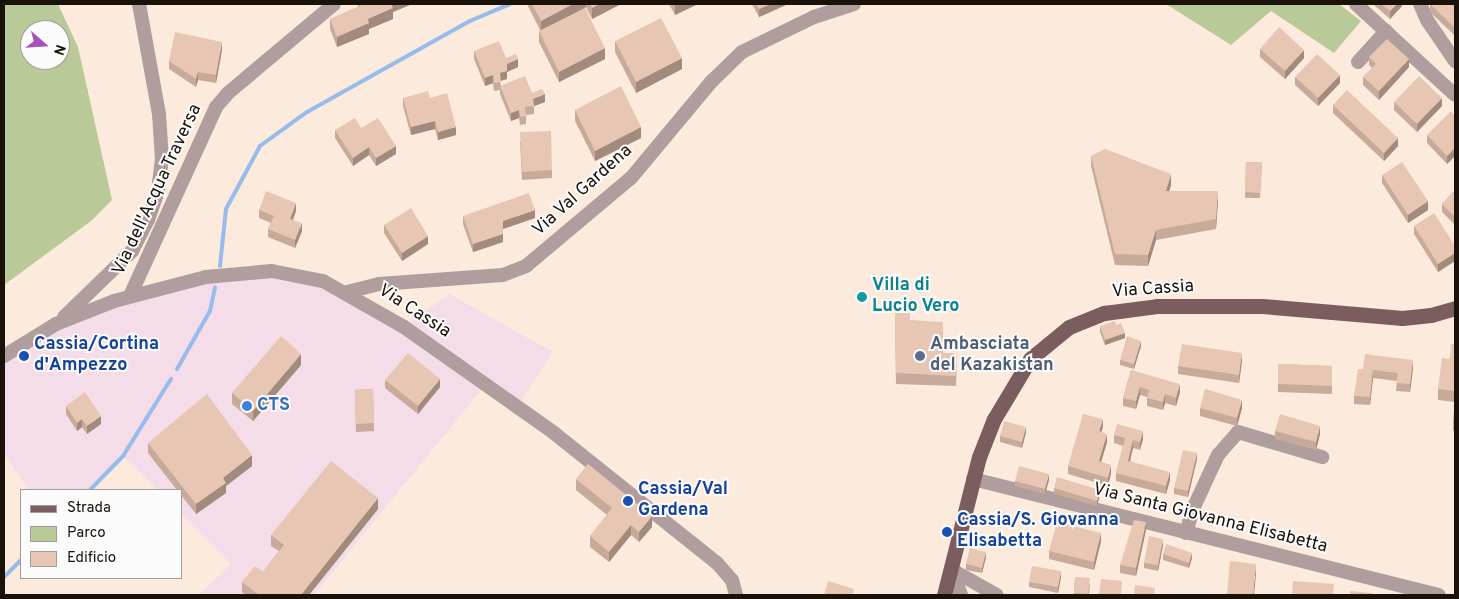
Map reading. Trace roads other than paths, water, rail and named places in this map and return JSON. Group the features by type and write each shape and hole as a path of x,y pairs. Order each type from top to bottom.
{"main road":[{"name":"Via Cassia","path":"944,595 952,570 973,479 994,419 1025,366 1056,335 1087,319 1111,312 1157,306 1262,306 1402,318 1431,315 1455,308"}],"street":[{"path":"56,324 104,281 139,240 157,198 161,177 160,114 139,4"},
{"name":"Via dell'Acqua Traversa","path":"130,296 216,107 228,93 334,4"},
{"name":"Via Val Gardena","path":"347,292 379,284 503,275 526,266 631,178 720,71 742,52 814,17 854,4"},
{"path":"1356,4 1455,95"},
{"path":"1425,7 1455,61"},
{"path":"1358,62 1386,31"},
{"name":"Via Cassia","path":"4,356 56,324 130,296 218,274 260,271 312,278 347,292 487,384 618,482 717,563 732,580 736,595"},
{"path":"104,281 114,301"},
{"path":"1186,533 1193,509 1218,454 1238,432 1322,457"},
{"name":"Via Santa Giovanna Elisabetta","path":"973,479 1435,595"},
{"path":"952,570 961,595"},
{"path":"952,570 997,595"}],"waterway":[{"path":"220,266 226,209 260,146 307,112 470,21 510,4"},
{"path":"177,369 210,311 215,288"},
{"path":"91,489 123,456 171,379"},
{"path":"4,577 20,561"}],"place":[{"name":"Villa di Lucio Vero","path":"862,297"},
{"name":"Cassia/Cortina d'Ampezzo","path":"24,356"},
{"name":"Ambasciata del Kazakistan","path":"920,356"},
{"name":"CTS","path":"247,406"},
{"name":"Cassia/Val Gardena","path":"628,501"},
{"name":"Cassia/S. Giovanna Elisabetta","path":"947,532"}]}
